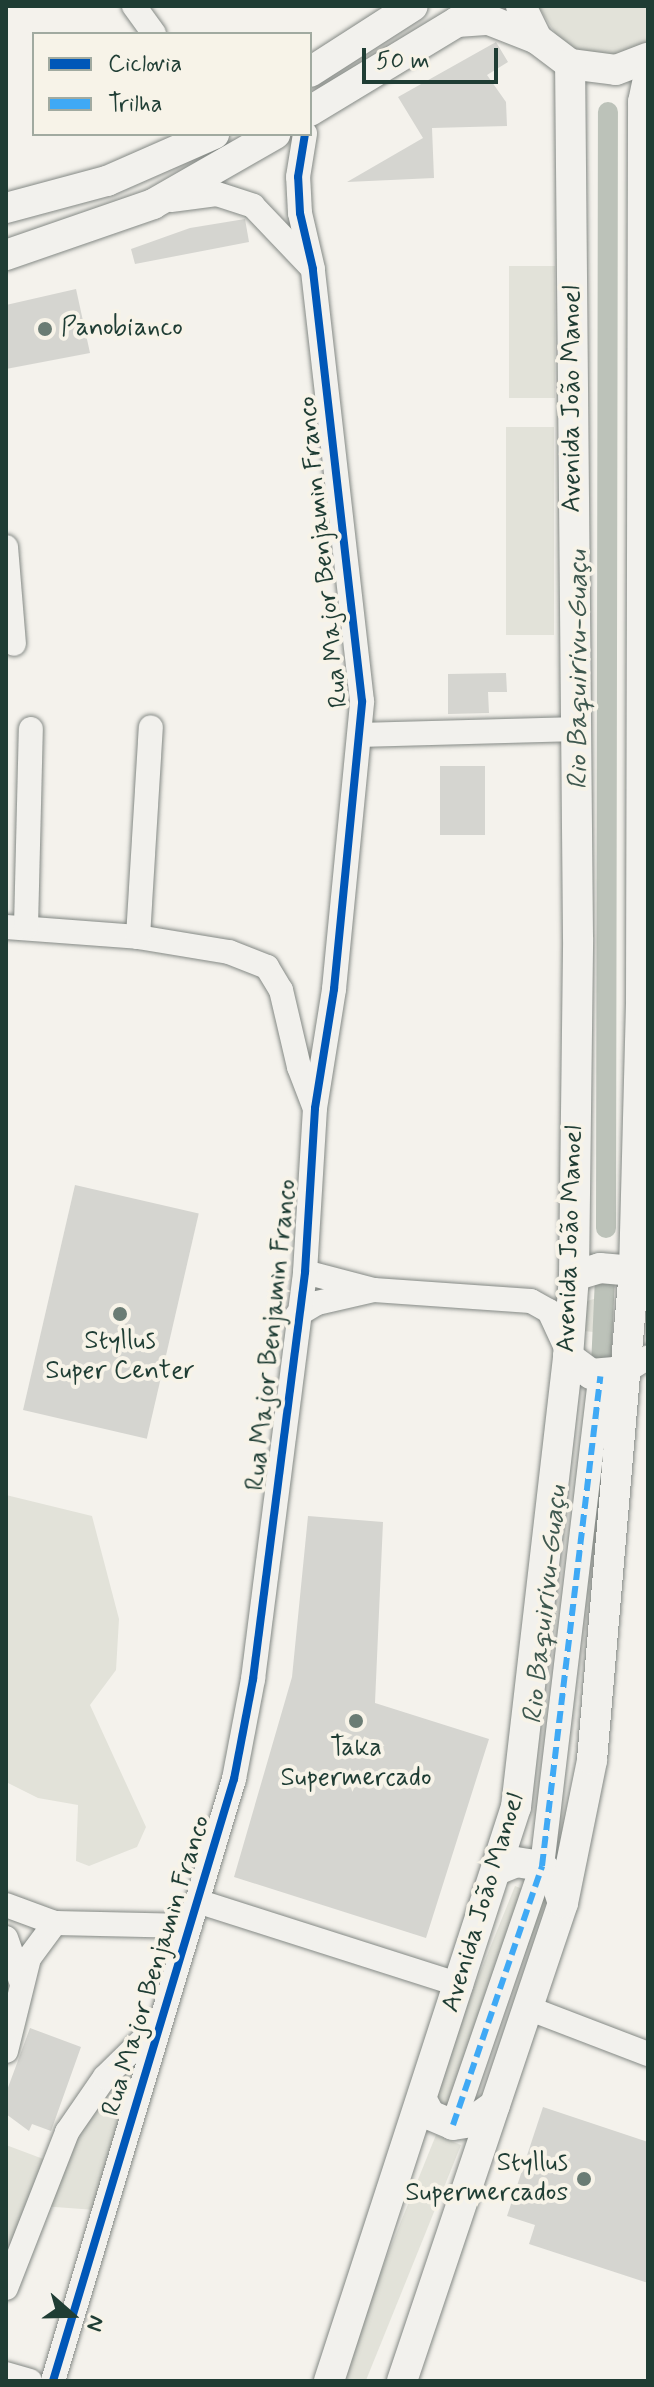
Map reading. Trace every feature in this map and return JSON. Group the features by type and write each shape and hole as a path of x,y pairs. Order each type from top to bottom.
{"main road":[{"path":"312,71 413,6"},
{"path":"521,6 537,39"},
{"path":"320,105 457,22 489,20 537,39 570,64 616,70 648,58"},
{"name":"Avenida João Manoel","path":"329,2381 499,1869 525,1752 568,1357 574,1276 576,729 570,64"},
{"path":"402,2381 563,1903 592,1760 625,1368 641,1276 646,543 643,102 648,78"},
{"path":"6,208 107,181 180,143 206,136"},
{"path":"6,255 153,204 272,136"},
{"path":"574,1276 600,1268 641,1276"},
{"path":"568,1357 583,1370 625,1368"},
{"path":"499,1869 516,1862 542,1866 556,1882 563,1903"},
{"path":"422,2100 430,2115 453,2125 471,2122 495,2105"}],"street":[{"path":"134,6 153,32"},
{"name":"Rua Major Benjamin Franco","path":"53,2381 190,1926 245,1729 305,1272 315,1108 361,735 347,550 313,269 298,177 305,136"},
{"path":"153,204 199,194 239,199 264,215 313,269"},
{"path":"7,557 14,644"},
{"path":"138,937 151,727"},
{"path":"31,729 16,927 138,937 229,952 267,967 281,990 299,1067 315,1108"},
{"path":"361,735 576,729"},
{"path":"305,1272 374,1290 531,1301 574,1276"},
{"path":"297,1315 317,1303 374,1290"},
{"path":"531,1301 556,1321 568,1357"},
{"path":"453,2125 542,1866 625,1368"},
{"path":"197,1901 461,1985"},
{"path":"6,1905 55,1923 190,1926"},
{"path":"6,2051 29,1958 55,1923"},
{"path":"6,1938 22,1983"},
{"path":"530,2001 648,2036"},
{"path":"530,2001 648,2054"},
{"path":"6,2288 67,2132 105,2077 160,2023"},
{"path":"6,2374 30,2381"}],"shaded area":[{"path":"538,6 648,6 648,40 633,52 597,57 562,44"},
{"path":"509,266 555,266 555,398 509,398"},
{"path":"506,427 554,427 554,635 506,635"},
{"path":"597,1298 608,1304 605,1333 583,1331 584,1302"},
{"path":"6,1495 92,1516 119,1619 116,1670 90,1705 146,1827 137,1847 89,1866 76,1861 78,1805 38,1798 6,1782"},
{"path":"515,1886 547,1899 460,2115 428,2102"},
{"path":"144,2050 95,2210 42,2206 74,2127"},
{"path":"436,2135 461,2145 366,2381 353,2381 339,2375"},
{"path":"6,2145 46,2160 6,2274"}],"building":[{"path":"496,42 508,62 487,75 506,102 507,126 432,128 434,178 347,182 423,138 398,97"},
{"path":"245,219 249,242 135,264 131,249 190,228"},
{"name":"Panobianco","path":"76,289 90,353 6,369 6,305"},
{"path":"506,673 507,692 488,692 489,713 448,714 448,674"},
{"path":"440,766 485,766 485,835 440,835"},
{"name":"Styllus Super Center","path":"75,1185 199,1214 147,1439 23,1410"},
{"name":"Taka Supermercado","path":"308,1516 383,1522 375,1703 489,1739 426,1938 234,1877 292,1677"},
{"path":"30,2028 81,2047 51,2131 32,2124 29,2131 6,2114 6,2093"},
{"name":"Styllus Supermercados","path":"543,2107 648,2142 648,2283 529,2244 535,2225 507,2216"}],"waterway":[{"name":"Rio Baquirivu-Guaçu","path":"606,1228 608,112"},
{"name":"Rio Baquirivu-Guaçu","path":"601,1366 605,1278"}],"marked path":[{"path":"453,2125 542,1866 600,1376"}],"cycle path":[{"path":"53,2381 234,1779 253,1679 305,1272 315,1108 334,989 362,701 313,269 300,213 298,177 305,136"}],"place":[{"name":"Panobianco","path":"45,329"},
{"name":"Styllus Super Center","path":"120,1314"},
{"name":"Taka Supermercado","path":"356,1721"},
{"name":"Styllus Supermercados","path":"584,2179"}]}
